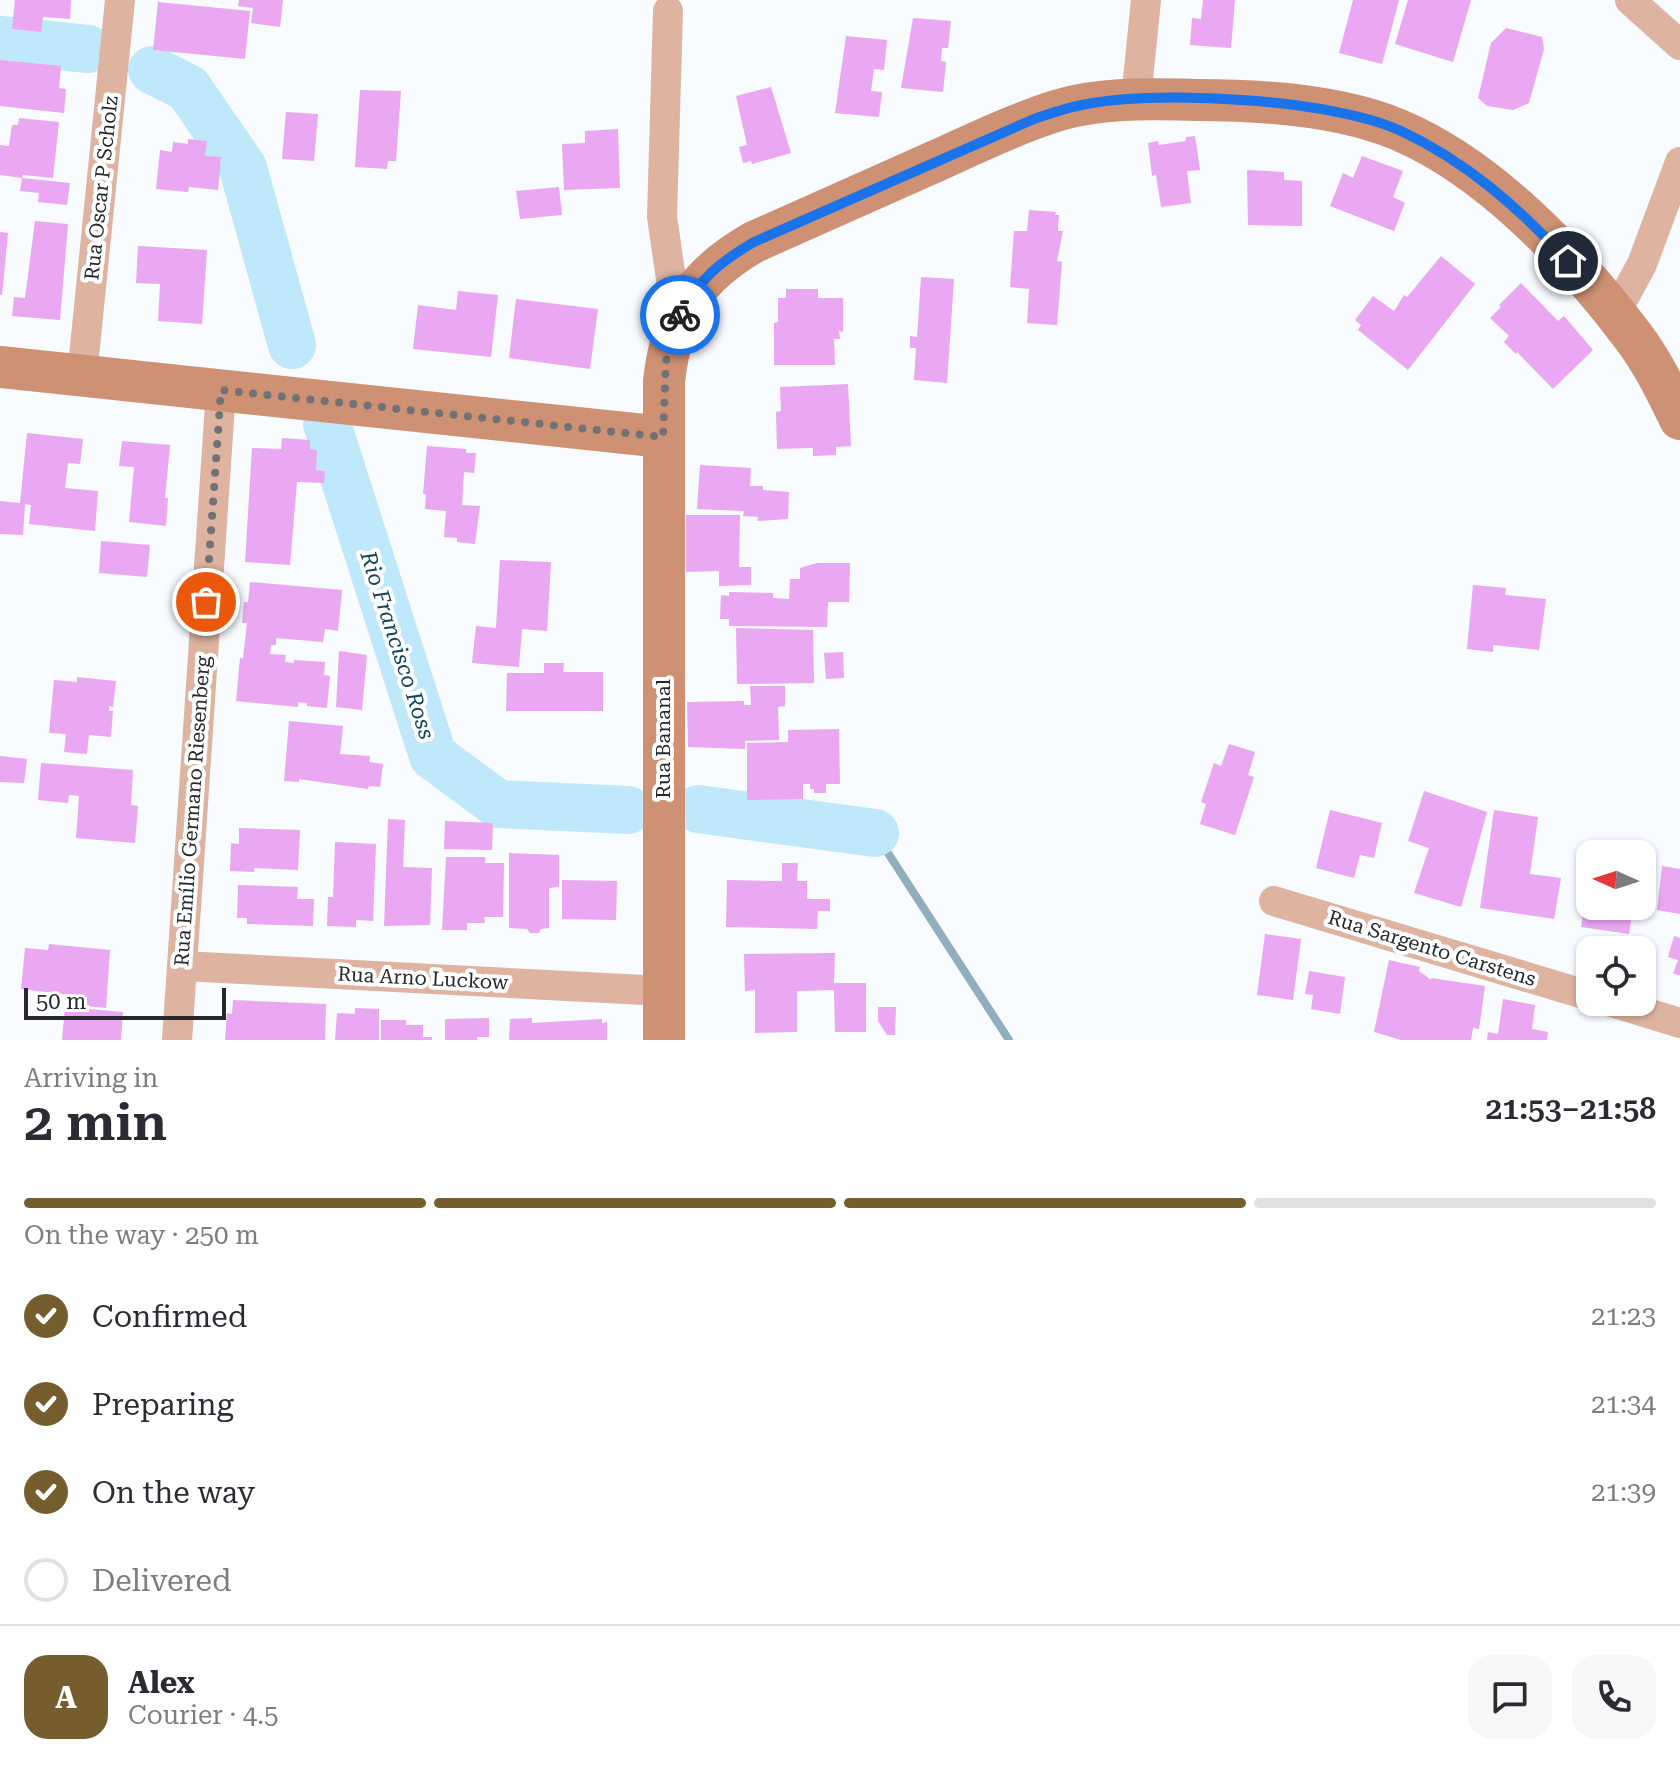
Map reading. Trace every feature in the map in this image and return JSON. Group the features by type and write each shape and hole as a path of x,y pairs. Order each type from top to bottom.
{"street":[{"name":"Rua Oscar P Scholz","path":"82,376 120,0"},
{"path":"1136,99 1146,0"},
{"path":"1630,0 1680,45"},
{"path":"668,11 662,217 677,320"},
{"name":"Rua Bananal","path":"664,1040 664,381 677,320 697,285 714,268 754,242 1034,119 1087,104 1136,99 1258,102 1334,112 1398,129 1432,146 1512,205 1615,314 1647,357 1680,419"},
{"path":"1615,314 1642,264 1680,162"},
{"path":"0,367 663,437"},
{"name":"Rua Emílio Germano Riesenberg","path":"177,1040 221,390"},
{"name":"Rua Sargento Carstens","path":"1274,901 1576,992"},
{"name":"Rua Arno Luckow","path":"182,966 664,991"},
{"path":"1656,1016 1680,1023"}],"building":[{"path":"15,0 71,0 70,19 43,17 41,32 12,29"},
{"path":"239,0 283,0 280,27 251,23 253,8 238,6"},
{"path":"1203,0 1235,0 1231,48 1190,45 1192,18 1201,19"},
{"path":"1353,0 1399,0 1382,64 1339,53"},
{"path":"1408,0 1471,0 1453,62 1395,44"},
{"path":"158,2 250,11 245,59 153,50"},
{"path":"913,18 951,21 948,48 942,48 941,61 946,62 943,92 901,88"},
{"path":"1506,28 1542,37 1544,49 1529,103 1513,110 1487,106 1478,98 1491,43"},
{"path":"846,36 887,40 884,70 874,69 871,91 882,92 879,117 835,113"},
{"path":"0,60 61,66 59,88 66,89 64,113 0,106"},
{"path":"771,87 791,153 752,164 751,161 743,163 739,147 747,145 736,96"},
{"path":"360,90 401,91 396,161 388,161 387,169 355,167"},
{"path":"286,112 318,114 314,161 282,159"},
{"path":"19,118 59,122 53,178 0,175 0,145 9,146 12,125 18,125"},
{"path":"618,129 620,188 564,190 562,144 585,143 585,131"},
{"path":"1195,136 1200,170 1187,171 1191,203 1161,207 1156,175 1152,176 1148,143 1158,141 1159,145 1186,141 1186,137"},
{"path":"188,139 207,141 205,156 221,157 218,190 189,187 188,192 156,189 160,150 172,152 173,142 188,144"},
{"path":"1362,156 1403,171 1393,197 1405,203 1394,231 1330,206 1343,173 1353,178"},
{"path":"1247,170 1284,172 1284,180 1302,181 1302,226 1248,225"},
{"path":"22,178 70,183 67,205 38,202 39,193 20,191"},
{"path":"559,187 562,215 520,219 516,191"},
{"path":"1029,210 1056,212 1055,215 1059,215 1058,231 1063,231 1057,261 1062,262 1057,325 1027,323 1029,289 1010,287 1014,231 1027,231"},
{"path":"35,221 68,224 60,320 12,316 14,297 25,298"},
{"path":"0,232 8,233 2,295 0,295"},
{"path":"138,246 207,250 202,324 158,321 160,284 136,283"},
{"path":"1441,256 1475,284 1408,370 1358,330 1361,325 1355,320 1373,296 1394,311 1404,295 1407,297"},
{"path":"921,277 954,279 947,383 914,380 916,348 910,348 910,336 917,337"},
{"path":"1521,283 1558,321 1564,316 1593,350 1553,389 1504,342 1509,336 1490,318"},
{"path":"786,289 818,289 818,298 843,298 843,332 839,331 840,339 834,339 835,365 774,365 774,323 778,322 778,298 786,298"},
{"path":"458,291 498,295 491,357 413,349 418,305 456,310"},
{"path":"516,299 598,309 590,369 509,358"},
{"path":"848,384 851,446 836,447 836,455 813,456 813,448 777,449 776,412 781,411 780,387"},
{"path":"27,433 83,439 80,464 68,463 65,488 98,491 95,531 29,524 31,505 25,504 23,535 0,534 0,501 20,503"},
{"path":"282,438 310,440 310,449 317,450 316,470 325,471 324,483 297,482 290,565 245,562 252,448 281,449"},
{"path":"122,441 170,445 166,526 129,522 134,467 119,466"},
{"path":"427,446 466,449 466,453 476,453 474,473 464,472 462,505 480,506 475,544 444,537 446,511 425,509 426,494 423,494"},
{"path":"700,465 751,468 750,486 789,492 788,519 757,521 758,517 743,516 744,511 697,509"},
{"path":"686,515 740,515 739,567 751,567 751,585 719,586 719,571 686,572"},
{"path":"101,541 150,545 147,577 99,573"},
{"path":"500,560 551,562 547,631 522,629 519,667 472,663 476,626 496,628"},
{"path":"817,563 850,563 849,602 828,602 827,627 729,626 729,619 720,619 721,595 729,596 729,592 773,593 773,598 789,599 790,579 800,579 800,568"},
{"path":"250,582 342,590 338,631 325,629 323,642 276,638 276,645 271,645 270,654 286,655 285,662 325,662 324,675 330,676 327,708 298,702 298,707 236,701 247,623 242,623 244,602 248,602"},
{"path":"1473,585 1506,588 1505,595 1546,599 1539,650 1493,645 1493,652 1467,649"},
{"path":"736,628 813,630 814,683 737,684"},
{"path":"339,651 367,655 362,710 336,707"},
{"path":"843,652 844,678 826,679 824,653"},
{"path":"544,663 564,663 563,672 603,672 603,711 506,711 507,673 544,673"},
{"path":"77,677 116,681 113,707 109,706 109,711 113,711 111,737 89,735 87,754 64,752 66,734 49,733 54,680 77,682"},
{"path":"750,686 785,686 785,706 778,707 779,740 745,741 745,749 688,747 687,702 744,701 744,705 751,705"},
{"path":"289,721 343,726 340,754 370,756 369,762 383,764 380,787 369,786 368,789 299,779 299,782 284,781"},
{"path":"839,729 840,784 826,784 826,793 814,793 810,784 803,784 803,799 747,800 747,743 788,742 788,730"},
{"path":"1229,744 1255,752 1248,775 1254,777 1235,835 1200,824 1206,804 1201,802 1214,763 1221,766"},
{"path":"0,756 27,759 24,783 0,782"},
{"path":"41,763 133,770 131,805 138,806 135,843 76,838 79,796 69,795 68,803 38,800"},
{"path":"1424,791 1487,812 1461,907 1414,893 1429,848 1408,841"},
{"path":"1330,810 1382,823 1374,858 1360,855 1354,878 1316,868"},
{"path":"1494,810 1538,817 1530,874 1561,878 1554,919 1480,908"},
{"path":"388,819 405,820 403,867 432,868 430,925 384,926"},
{"path":"445,821 493,823 492,850 444,849"},
{"path":"239,828 300,830 298,870 254,868 254,872 230,871 231,843 239,844"},
{"path":"335,842 376,844 373,921 356,920 356,927 327,926 328,897 333,897"},
{"path":"509,853 559,855 559,887 549,888 549,928 541,929 539,933 509,928"},
{"path":"446,857 485,857 485,863 504,863 503,917 484,917 485,923 467,923 467,930 442,930"},
{"path":"782,863 798,863 797,881 807,881 807,899 830,899 830,911 818,911 817,929 726,927 727,880 782,881"},
{"path":"1662,866 1680,869 1680,914 1657,910"},
{"path":"562,880 617,881 616,920 562,919"},
{"path":"238,885 298,887 297,899 314,899 313,926 247,924 247,918 237,918"},
{"path":"1582,920 1631,920 1629,934 1581,927"},
{"path":"1265,934 1301,939 1293,1000 1257,995"},
{"path":"1674,936 1680,938 1680,975 1673,974 1678,960 1668,957"},
{"path":"49,944 110,950 106,1008 86,1006 87,997 21,989 25,948 48,950"},
{"path":"835,953 834,983 866,983 866,1032 835,1032 834,990 797,991 797,1032 755,1033 755,990 745,991 744,954"},
{"path":"1389,960 1420,967 1419,971 1431,980 1485,986 1479,1029 1473,1028 1471,1040 1401,1040 1374,1032"},
{"path":"1309,971 1345,977 1340,1014 1311,1009 1313,995 1305,994"},
{"path":"1503,999 1535,1005 1532,1029 1548,1032 1547,1040 1487,1040 1488,1032 1498,1034"},
{"path":"233,1000 326,1004 325,1040 225,1040 227,1013 232,1014"},
{"path":"65,1007 123,1012 121,1040 62,1040"},
{"path":"878,1007 896,1007 895,1035 887,1035 878,1021"},
{"path":"355,1008 379,1009 379,1040 335,1040 337,1013 355,1014"},
{"path":"489,1018 489,1037 445,1040 445,1019"},
{"path":"532,1018 532,1023 602,1019 602,1023 607,1022 607,1040 509,1040 510,1019"},
{"path":"381,1020 406,1020 406,1025 423,1025 423,1037 432,1037 432,1040 381,1040"}],"waterway":[{"name":"Rio Francisco Ross","path":"0,40 88,49"},
{"name":"Rio Francisco Ross","path":"152,70 188,88 243,168 292,345"},
{"name":"Rio Francisco Ross","path":"327,424 433,756 498,804 628,810"},
{"name":"Rio Francisco Ross","path":"698,809 875,833"},
{"path":"875,833 1009,1040"}],"way so far":[{"path":"206,602 221,390 663,437 666,361 680,315"}],"route":[{"path":"680,315 697,285 714,268 754,242 1034,119 1087,104 1136,99 1258,102 1334,112 1398,129 1432,146 1487,185 1512,205 1568,261"}]}
